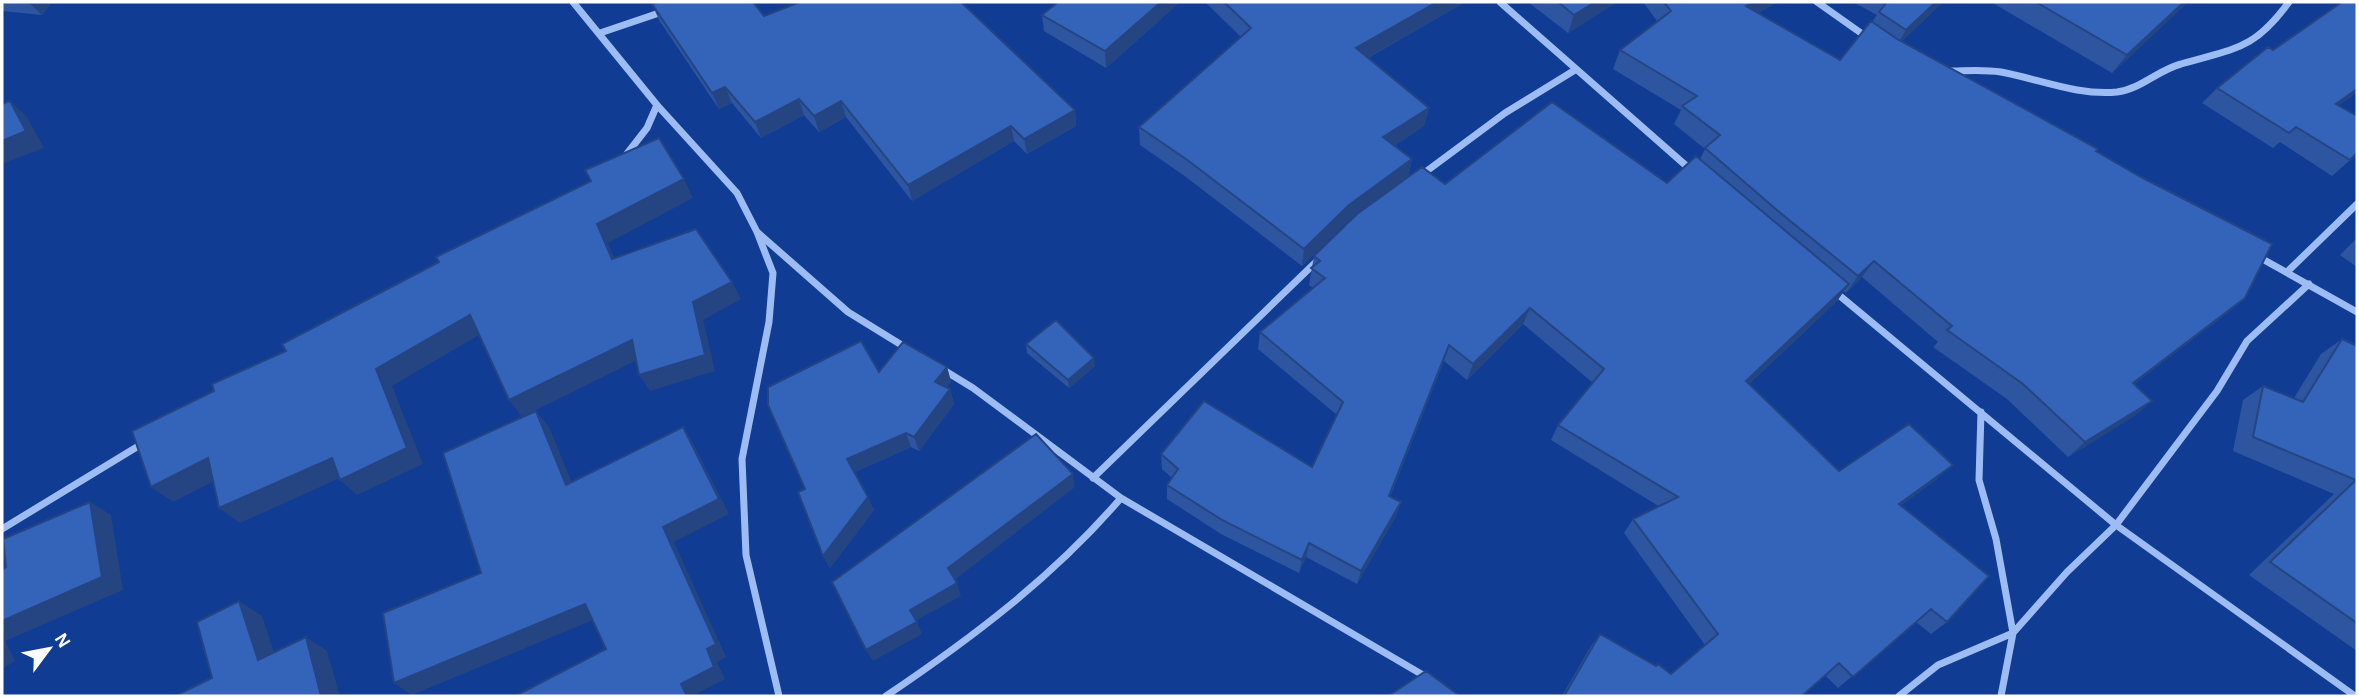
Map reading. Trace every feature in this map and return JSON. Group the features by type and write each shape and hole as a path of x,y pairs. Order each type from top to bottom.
{"street":[{"path":"573,2 657,105 737,192 773,273 769,322 743,459 746,555 779,696"},
{"path":"1500,2 1701,178"},
{"path":"1817,2 1874,42"},
{"path":"1936,71 1997,71 2105,93 2137,88 2179,64 2229,54 2256,41 2273,26 2289,2"},
{"path":"600,33 670,10"},
{"path":"1417,178 1506,113 1575,70"},
{"path":"619,161 648,128 657,105"},
{"path":"2287,272 2357,204"},
{"path":"757,232 848,312 916,353"},
{"path":"1093,478 1323,254"},
{"path":"2254,254 2357,312"},
{"path":"1826,284 2116,525 2354,696"},
{"path":"1899,696 1938,666 2013,634 2067,572 2116,525 2217,391 2247,341 2309,284"},
{"path":"939,367 972,388 1121,498 1435,682"},
{"path":"1982,412 1979,480 1996,539 2013,634 2001,696"},
{"path":"2,529 155,436"},
{"path":"886,696 948,655 1014,605 1063,562 1121,498"}],"building":[{"path":"753,2 764,16 800,2 961,2 1075,110 1024,139 1011,126 908,185 841,101 814,116 799,99 755,122 725,87 712,93 652,4"},
{"path":"1058,2 1161,2 1105,51 1042,15"},
{"path":"1224,2 1437,2 1356,48 1429,108 1383,137 1412,159 1349,205 1304,249 1186,159 1139,127 1251,28"},
{"path":"1558,2 1595,2 1574,15"},
{"path":"1664,2 1754,2 1746,6 1840,60 1871,21 1897,39 2098,149 2096,151 2141,177 2272,244 2245,298 2133,383 2152,401 2085,442 2023,384 1947,330 1952,326 1874,261 1858,276 1705,148 1720,135 1682,106 1697,96 1620,50 1671,11"},
{"path":"1887,2 1936,2 1906,30 1879,12"},
{"path":"2036,2 2184,2 2127,55"},
{"path":"2342,2 2357,2 2357,89 2336,104 2357,116 2357,153 2350,160 2296,127 2289,133 2217,88 2268,47 2273,50"},
{"path":"10,101 26,131 2,141 2,104"},
{"path":"1552,102 1667,183 1696,156 1849,284 1746,381 1839,471 1909,424 1953,465 1899,504 1989,576 1947,622 1931,609 1853,677 1839,663 1802,696 1564,696 1600,634 1656,666 1658,664 1671,674 1718,634 1633,519 1678,497 1558,425 1604,369 1530,308 1473,364 1449,345 1389,496 1401,502 1361,571 1309,543 1302,560 1222,520 1167,485 1178,469 1161,454 1204,401 1312,467 1343,402 1260,332 1325,278 1311,268 1320,261 1314,256 1357,214 1422,167 1445,184"},
{"path":"659,138 684,179 597,224 612,259 696,229 732,282 693,302 705,355 639,375 632,340 509,400 470,315 376,369 407,448 340,480 332,458 219,508 208,458 151,487 132,431 214,391 212,384 286,351 282,344 439,262 436,257 591,181 585,170"},
{"path":"1056,320 1094,358 1068,380 1026,344"},
{"path":"2342,339 2357,346 2357,623 2270,562 2356,480 2253,437 2263,386 2303,402"},
{"path":"861,341 879,372 903,342 947,367 935,382 950,389 914,437 906,433 847,459 868,497 823,556 798,492 805,489 768,405 768,387"},
{"path":"536,411 566,485 683,427 719,499 663,527 716,644 707,649 714,667 681,684 687,696 515,696 606,649 585,604 394,683 383,613 481,573 443,453"},
{"path":"1036,434 1073,474 948,568 957,583 910,610 917,622 866,650 832,582"},
{"path":"90,502 102,577 2,621 2,570 6,567 3,539"},
{"path":"239,601 258,660 306,637 321,696 175,696 212,678 197,622"},
{"path":"1426,671 1460,696 1388,696"}]}
